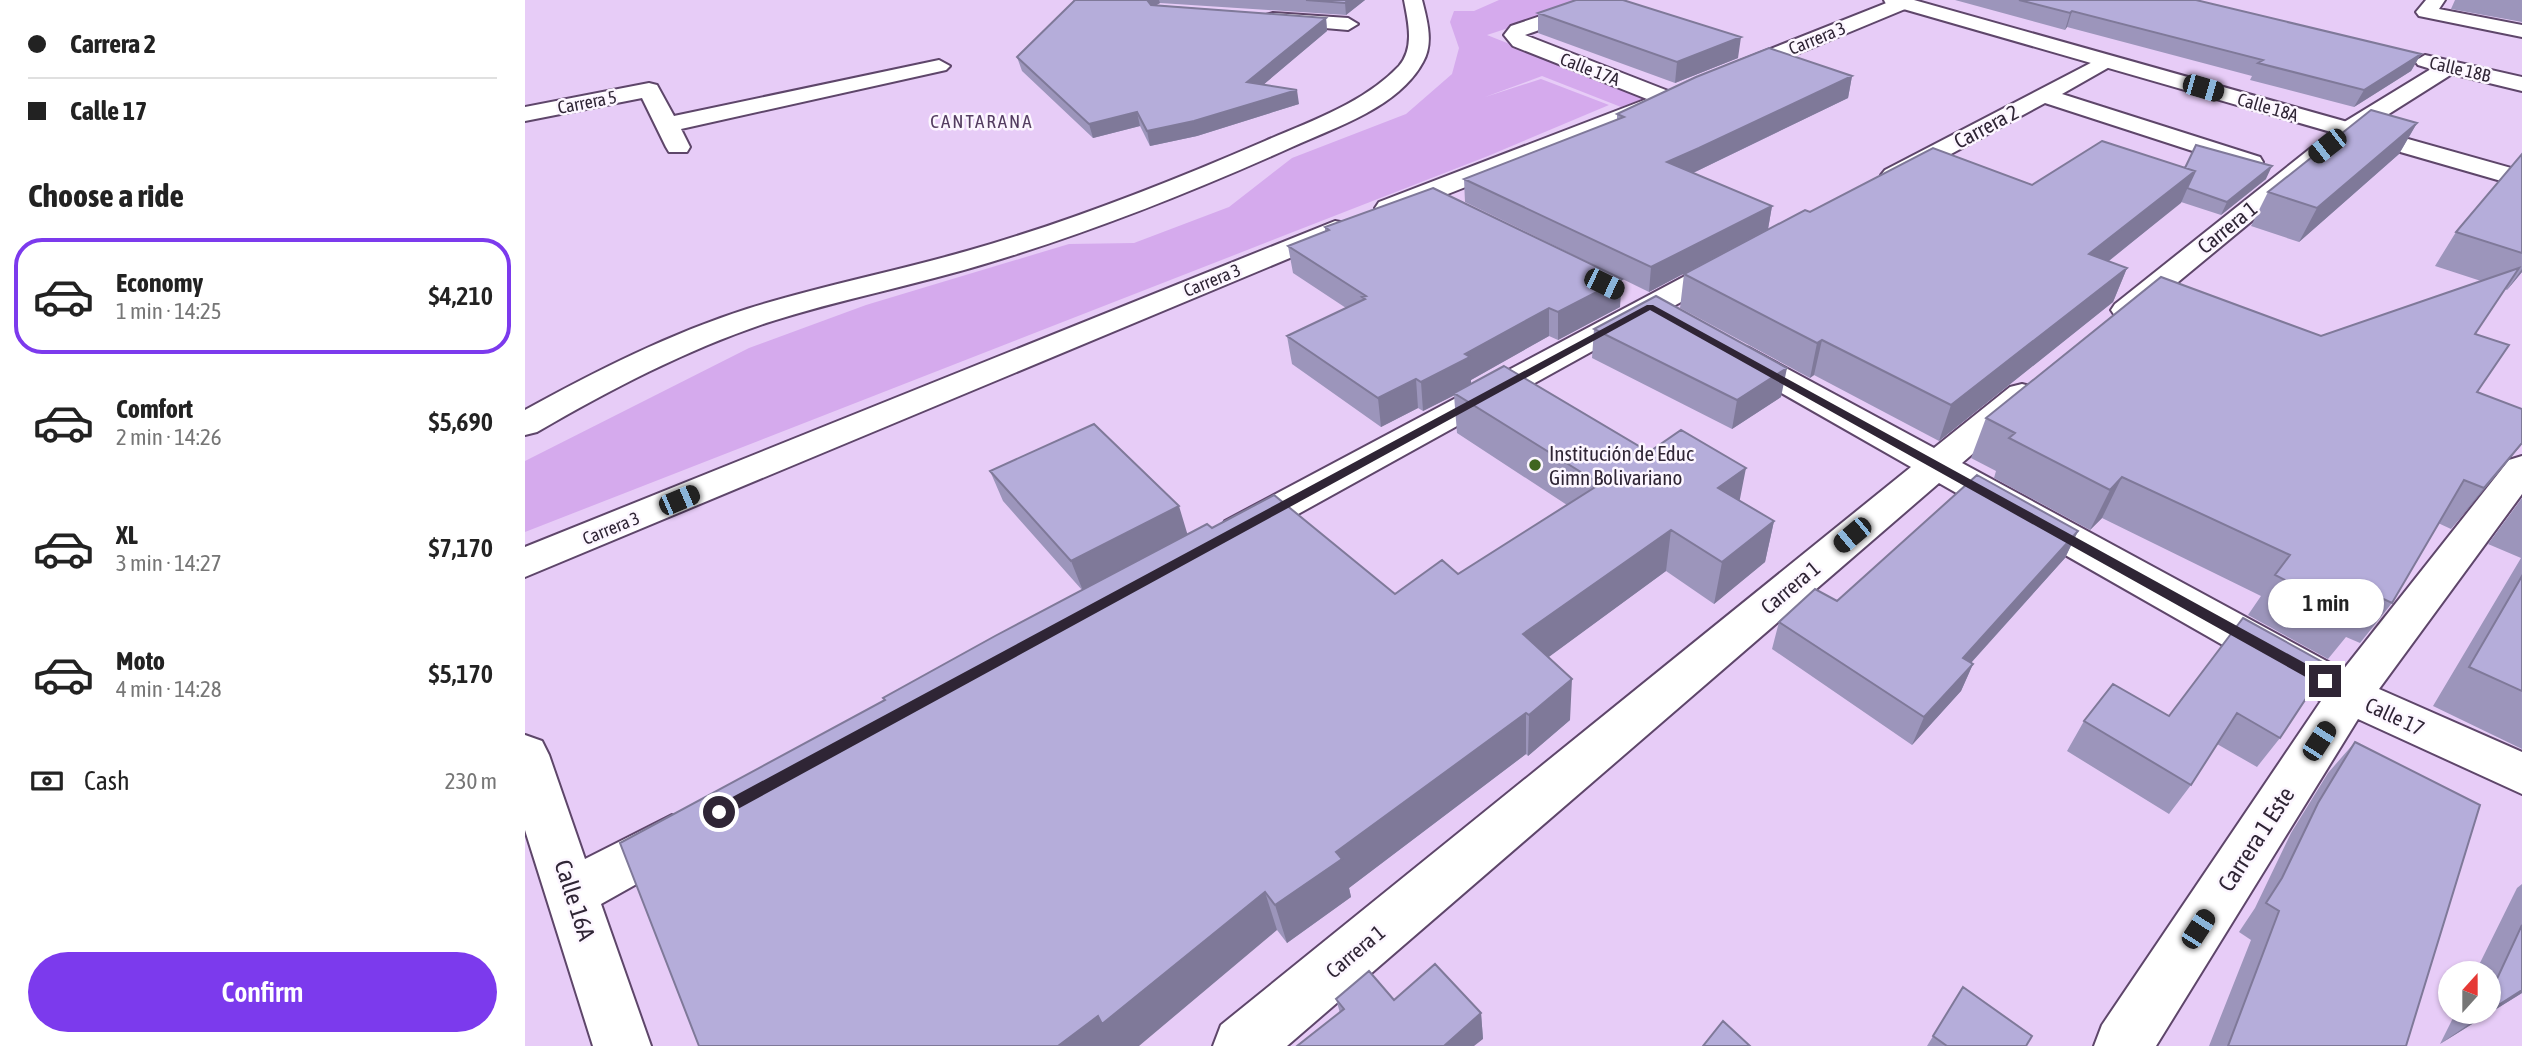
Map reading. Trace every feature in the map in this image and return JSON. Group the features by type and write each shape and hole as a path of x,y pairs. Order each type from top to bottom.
{"street":[{"path":"525,424 616,373 752,317 847,288 978,257 1130,204 1258,153 1359,107 1392,84 1409,68 1419,50 1413,0"},
{"name":"Calle 17A","path":"1606,0 1518,30 1514,35 1520,42 1689,90"},
{"name":"Calle 18A","path":"1904,1 2106,61 2522,166"},
{"name":"Calle 18A","path":"1904,1 2355,125 2522,178"},
{"name":"Carrera 3","path":"525,564 1422,194 1689,90 1904,1"},
{"path":"2431,6 2522,31"},
{"path":"1255,17 1348,24"},
{"name":"Calle 18B","path":"2408,58 2522,83"},
{"name":"Carrera 2","path":"1859,194 2106,61"},
{"path":"679,149 666,125 939,65"},
{"name":"Carrera 1","path":"2097,333 2355,125 2448,67"},
{"name":"Carrera 5","path":"525,114 649,90 666,125"},
{"path":"2043,95 2291,175"},
{"path":"1422,194 1470,217"},
{"path":"1209,546 1761,247"},
{"name":"Calle 17","path":"1614,289 2349,695 2522,774"},
{"name":"Carrera 1","path":"1242,1046 2054,368"},
{"name":"Carrera 1 Este","path":"2123,1046 2349,695 2520,473"},
{"name":"Calle 16A","path":"525,755 622,1046"},
{"path":"572,892 707,818"}],"shaded area":[{"path":"1499,0 1594,0 1487,35 1646,98 1621,107 1542,76 1485,97 1541,79 1609,105 1488,156 525,532 525,461 749,348 866,305 1069,244 1134,243 1229,207 1292,158 1406,114 1452,74 1459,48 1450,22 1454,11 1474,11"}],"building":[{"path":"1075,0 1147,0 1151,5 1326,18 1247,82 1297,90 1194,121 1147,131 1137,112 1089,124 1017,57"},
{"path":"1306,0 1348,0 1345,3"},
{"path":"1576,0 1623,0 1741,37 1677,62 1538,13"},
{"path":"2019,0 2196,0 2421,54 2364,90 2258,63 2263,60"},
{"path":"1769,48 1852,76 1667,162 1772,206 1651,267 1464,179 1624,117 1617,114 1696,77"},
{"path":"2371,110 2417,123 2317,208 2268,192"},
{"path":"2102,141 2195,171 2089,254 2127,268 1951,405 1822,340 1817,343 1684,274 1805,210 1810,212 1933,148 2032,185"},
{"path":"2196,145 2272,166 2227,202 2187,188 2195,171 2185,168"},
{"path":"2522,154 2522,253 2456,232"},
{"path":"1433,188 1622,279 1558,312 1549,308 1465,354 1470,357 1421,382 1416,379 1378,398 1287,336 1365,299 1362,297 1366,296 1288,246 1329,230 1325,227"},
{"path":"2519,268 2475,334 2509,345 2477,392 2522,409 2522,443 2484,488 2464,480 2392,603 2375,595 2360,618 2275,575 2290,555 2122,477 2110,490 2009,438 2015,433 1986,418 2161,277 2321,336"},
{"path":"1656,296 1787,368 1737,400 1594,329"},
{"path":"1504,366 1649,452 1681,430 1746,468 1718,488 1774,521 1722,562 1671,530 1523,634 1572,679 1529,715 1526,713 1336,852 1342,859 1275,905 1265,892 1102,1024 1098,1016 1058,1046 699,1046 620,843 885,700 883,698 995,636 1207,524 1212,528 1274,495 1395,594 1442,560 1458,574 1600,484 1454,393"},
{"path":"1094,424 1179,506 1071,561 990,471"},
{"path":"1977,475 2078,531 1963,658 1973,664 1924,717 1779,622 1815,589 1837,601"},
{"path":"2522,576 2522,691 2469,667"},
{"path":"2243,618 2328,665 2280,738 2237,713 2191,785 2084,721 2113,684 2169,716"},
{"path":"2355,742 2480,805 2406,1046 2228,1046 2279,911 2266,903 2282,878 2318,803"},
{"path":"2522,925 2522,990 2501,1003 2501,970"},
{"path":"1435,964 1481,1013 1444,1046 1297,1046 1344,1009 1336,999 1369,971 1394,1000"},
{"path":"1963,987 2032,1036 2026,1046 1947,1046 1933,1036"},
{"path":"1723,1021 1750,1046 1703,1046"}],"place":[{"name":"Institución de Educ Gimn Bolivariano","path":"1535,465"}],"district":[{"name":"CANTARANA","path":"982,121"}],"route":[{"path":"719,812 1650,307 2325,681"}]}
